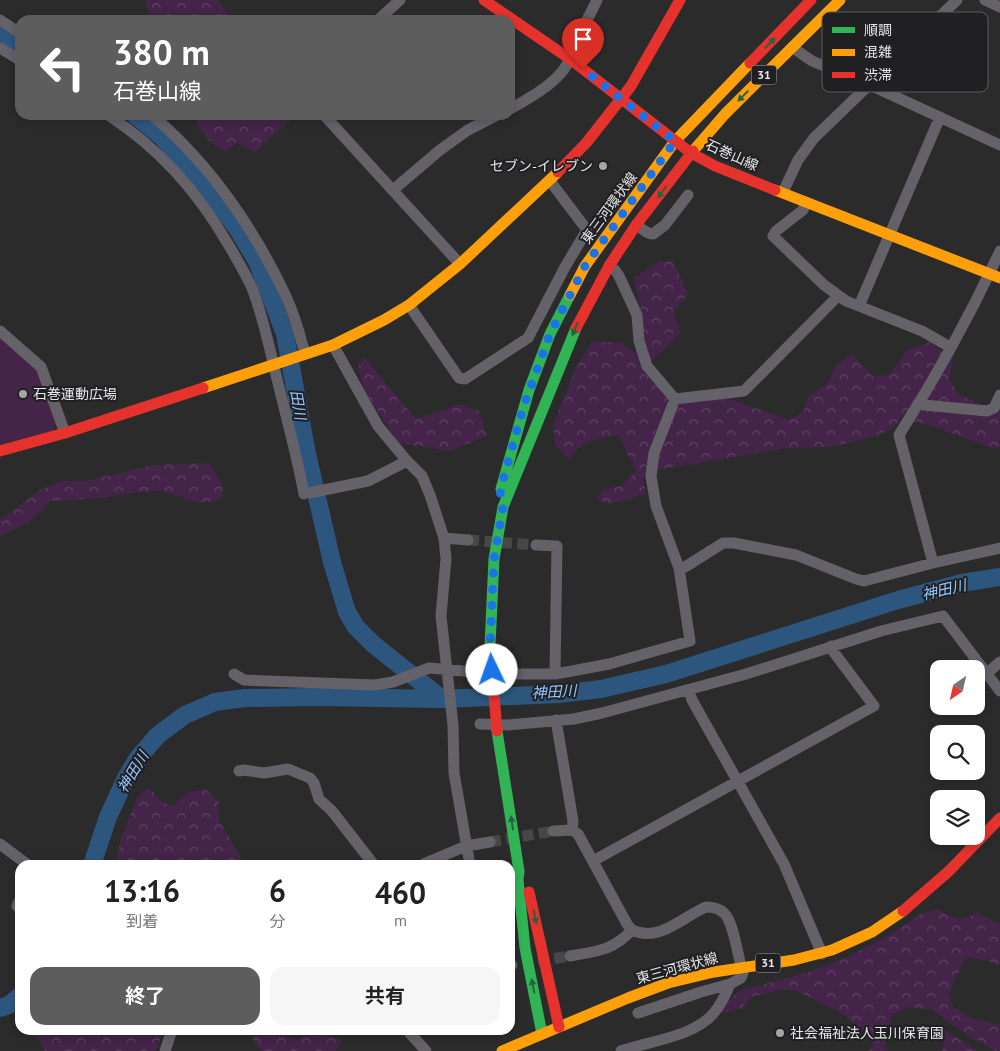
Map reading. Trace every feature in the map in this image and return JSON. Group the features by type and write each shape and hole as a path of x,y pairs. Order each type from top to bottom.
{"main road":[{"name":"石巻山線","path":"484,0 506,15"},
{"path":"0,451 65,433 333,344 384,320 409,305 460,264 550,180 587,142 622,98 680,0"},
{"name":"東三河環状線","path":"503,507 500,491 517,426 529,390 550,334 585,266 675,141 811,0"},
{"name":"東三河環状線","path":"828,12 840,0"},
{"name":"東三河環状線","path":"542,1034 525,948 518,880 519,871 497,731 490,646 494,568 503,507 579,320 609,266 636,225 691,153 725,114 822,18"},
{"name":"石巻山線","path":"515,22 622,98 691,153 715,166 995,276"},
{"name":"東三河環状線","path":"502,1051 635,995 694,976 822,954 851,942 890,920 915,903 942,879 1000,818"},
{"name":"東三河環状線","path":"519,871 526,880 531,898 559,1027"}],"street":[{"path":"384,15 400,0"},
{"path":"515,106 528,100 558,76 570,60 571,52 597,0"},
{"path":"945,12 958,0"},
{"path":"986,0 1000,7"},
{"path":"0,20 15,30"},
{"path":"792,47 812,61 822,65"},
{"path":"0,48 15,57"},
{"path":"783,192 798,160 814,138 862,92"},
{"path":"887,92 1000,145"},
{"path":"859,306 940,117"},
{"path":"115,120 136,134 160,155 194,192 211,215 251,287 277,363 306,493 368,481 407,461"},
{"path":"157,120 210,175 256,240 280,283 293,316 303,354"},
{"path":"329,120 460,264"},
{"path":"393,190 440,150 468,130 488,120"},
{"path":"409,305 460,378 465,379 528,338 565,267 587,230 550,180"},
{"path":"636,225 653,234 665,225 688,195"},
{"path":"806,202 803,210 776,231 773,236 838,296 922,331 950,347"},
{"path":"933,563 899,435 920,402 950,347 995,276 1000,251"},
{"path":"609,266 619,276 636,315 639,341 647,366 675,399"},
{"path":"675,399 744,391 838,296"},
{"path":"0,331 41,366 65,433"},
{"path":"333,344 378,426 422,476 444,538 446,559 441,616 453,725 454,773 469,860"},
{"path":"920,402 924,405 986,411 994,408 1000,395"},
{"path":"234,674 244,680 375,686 402,679 429,668 499,674 555,674 609,664 690,641 679,568 656,506 651,476 654,453 675,399"},
{"path":"444,538 468,540"},
{"path":"679,568 685,567 723,543 734,543 796,555 864,581 1000,548"},
{"path":"536,545 557,546 555,674"},
{"path":"480,724 507,724 592,715 746,674 881,631 943,616 1000,691"},
{"path":"593,861 874,706 831,646"},
{"path":"986,674 1000,662"},
{"path":"689,690 692,700 784,864 822,954"},
{"path":"556,720 573,821 572,830"},
{"path":"238,771 264,773 288,769 310,778 319,799 332,811 370,860"},
{"path":"553,831 572,830 578,834 632,930 639,933 656,934 706,907 715,908 725,913 730,921 743,973 741,978 730,984 638,1013"},
{"path":"433,860 466,846 490,842"},
{"path":"0,844 21,860"},
{"path":"570,956 603,951 624,938 632,930"},
{"path":"628,1050 700,1026 714,1014 730,984"},
{"path":"165,1051 170,1035"},
{"path":"412,1035 426,1051"}],"green space":[{"path":"146,0 218,0 228,15 148,15"},
{"path":"195,120 290,120 255,152 237,143 226,151 214,145"},
{"path":"673,261 688,294 674,312 680,333 645,366 669,396 721,396 789,420 803,412 809,396 827,384 837,364 852,354 874,377 890,375 906,351 929,342 953,359 949,380 958,394 994,410 1000,404 1000,448 990,447 927,424 914,422 904,414 893,428 877,436 829,447 788,448 657,470 643,478 646,494 611,504 596,500 603,490 623,485 637,470 627,454 620,435 598,439 585,444 570,459 555,445 553,425 574,372 591,342 619,342 635,353 645,349 641,310 634,278 659,262"},
{"name":"石巻運動広場","path":"0,337 37,369 56,420 53,432 0,446"},
{"path":"365,358 416,419 460,404 479,411 487,435 450,451 398,443 364,390 358,367"},
{"path":"209,463 222,483 223,495 216,501 198,503 164,491 137,492 104,498 51,501 26,524 0,536 0,520 40,490 62,481 86,481 154,465"},
{"path":"149,788 162,802 173,806 189,792 205,789 219,802 219,820 242,860 116,860 122,835 138,796"},
{"path":"937,909 956,918 966,918 976,913 998,923 1000,922 1000,965 966,957 949,993 952,1006 973,1019 1000,1025 1000,1051 996,1051 967,1035 932,1010 909,1007 893,1014 884,1045 888,1051 869,1051 873,1045 866,1032 839,1012 795,990 778,990 751,997 742,1008 722,1014 723,1006 739,991 809,972 843,959 886,937 921,914"},
{"path":"941,1028 978,1051 942,1051 944,1042 937,1033"},
{"path":"36,1035 162,1035 155,1051 45,1051"},
{"path":"252,1035 283,1035 298,1040 306,1035 322,1035 342,1040 339,1047 334,1051 263,1051 253,1041"}],"waterway":[{"name":"田川","path":"0,32 15,41"},
{"name":"田川","path":"141,120 162,137 203,183 237,228 257,261 285,334 307,454 332,562 347,612 356,627 373,644 442,699"},
{"name":"神田川","path":"94,860 108,817 126,778 138,758 158,735 185,715 215,702 245,698 318,697 442,699 558,694 601,689 666,674 898,600 962,583 1000,577"},
{"name":"神田川","path":"0,1008 9,1005 15,1000"}],"tunnel":[{"path":"468,540 536,545"},
{"path":"490,842 553,831"},
{"path":"538,961 570,956"}],"traffic: fast":[{"path":"501,489 529,390 550,334 570,295"},
{"path":"492,670 490,646 494,559 503,507 576,328"},
{"path":"497,731 519,871 518,880 525,948 542,1034"}],"traffic: slow":[{"path":"828,12 840,0"},
{"path":"693,151 725,114 822,18"},
{"path":"570,295 585,266 675,141 750,63"},
{"path":"203,388 333,345 384,320 409,305 460,264 558,172"},
{"path":"775,190 1000,278"},
{"path":"502,1051 668,983 714,972 794,960 832,950 872,932 903,911"}],"traffic: jam":[{"path":"484,0 506,15"},
{"path":"558,172 587,142 631,86 680,0"},
{"path":"750,63 811,0"},
{"path":"515,21 570,59 691,153 715,166 775,190"},
{"path":"576,328 609,266 636,225 693,151"},
{"path":"0,451 65,433 203,388"},
{"path":"492,670 497,731"},
{"path":"903,911 949,871 1000,818"},
{"path":"529,892 559,1027"}],"place":[{"name":"セブン-イレブン","path":"603,166"},
{"name":"石巻運動広場","path":"23,394"},
{"name":"社会福祉法人玉川保育園","path":"780,1033"}],"route":[{"path":"492,670 490,646 494,559 503,507 500,491 517,426 529,390 550,334 585,266 675,141 583,69"}]}
